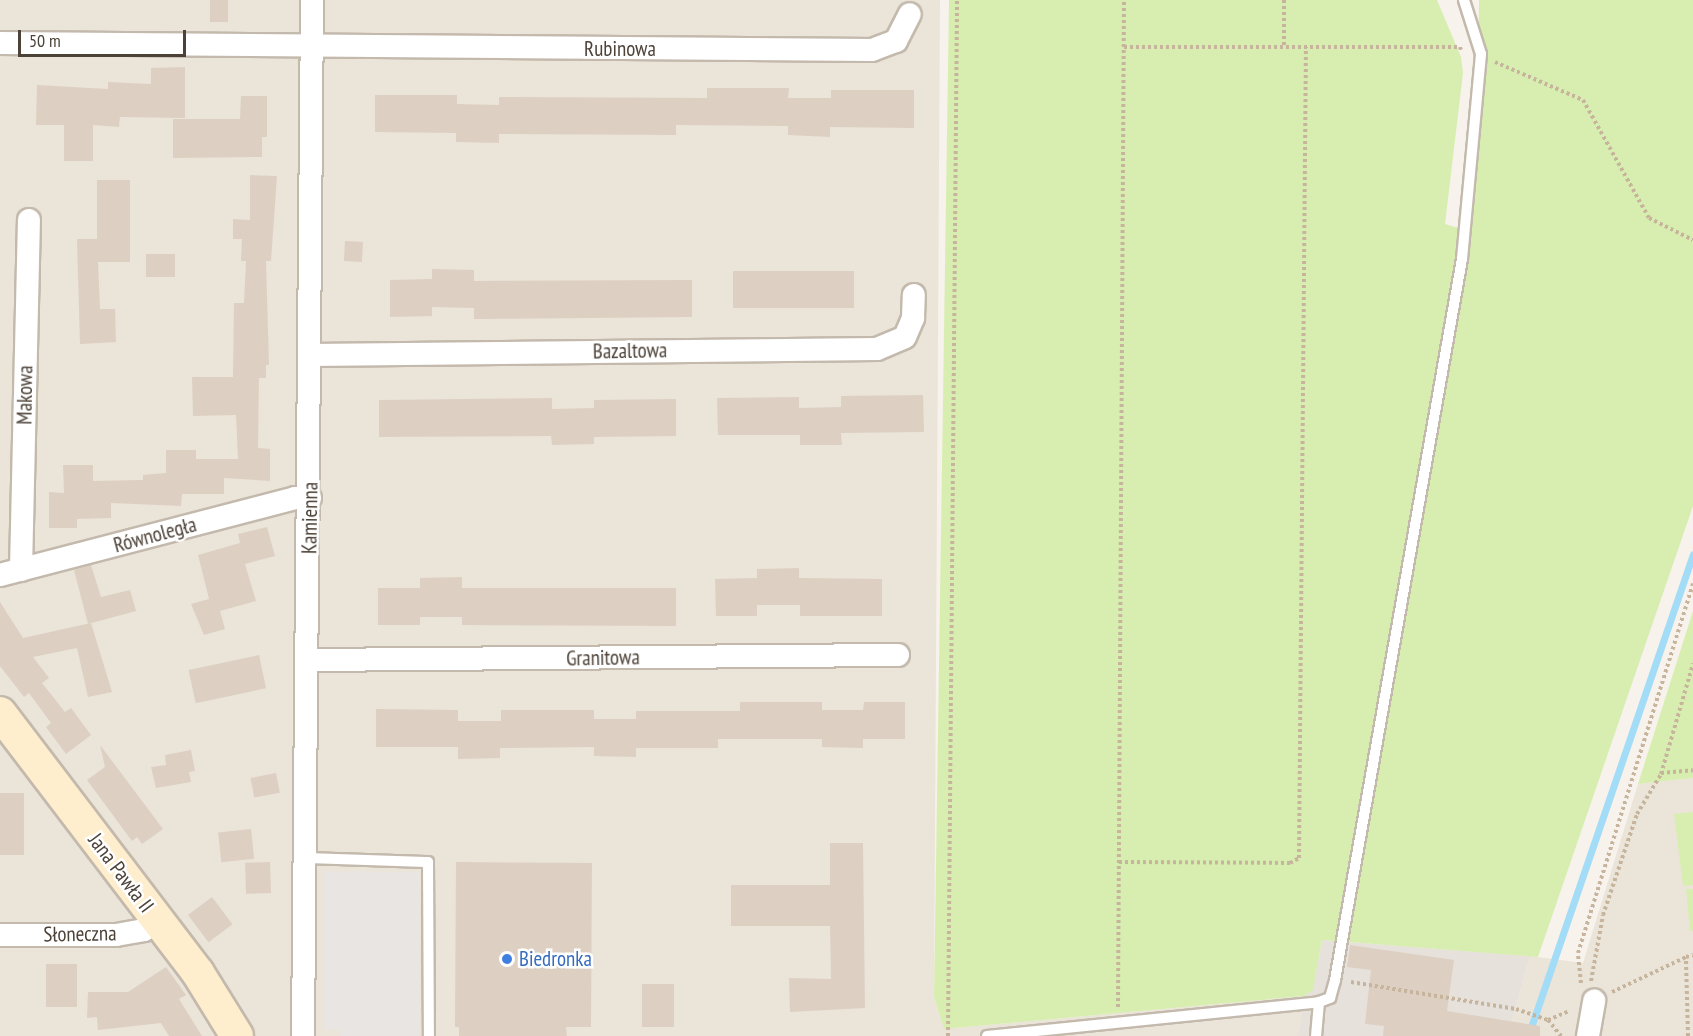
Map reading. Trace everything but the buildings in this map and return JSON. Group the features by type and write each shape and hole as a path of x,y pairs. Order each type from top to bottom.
{"street":[{"name":"Kamienna","path":"303,1036 310,498 312,0"},
{"name":"Rubinowa","path":"0,43 872,50 896,40 910,14"},
{"name":"Makowa","path":"11,572 29,220"},
{"name":"Bazaltowa","path":"310,355 877,349 905,337 913,318 914,295"},
{"name":"Równoległa","path":"11,572 295,498 310,498"},
{"name":"Granitowa","path":"308,660 898,655"},
{"name":"Jana Pawła II","path":"0,714 198,973 237,1036"},
{"name":"Słoneczna","path":"0,935 116,935 144,930 157,920"},
{"path":"1588,1036 1594,1001"}],"lane":[{"path":"987,1036 1319,1002 1330,998 1462,259 1481,54 1464,0"},
{"path":"305,858 428,862 429,1036"},
{"path":"1316,1036 1319,1002"}],"path":[{"path":"948,1036 957,0"},
{"path":"1118,1023 1124,0"},
{"path":"1284,0 1284,46"},
{"path":"1124,47 1460,47 1462,56"},
{"path":"1119,862 1290,863 1299,858 1306,47"},
{"path":"1481,54 1583,100 1649,218 1693,240"},
{"path":"1594,1001 1579,979 1578,953 1693,584"},
{"path":"1594,1001 1590,974 1603,915 1637,814 1661,774 1693,664"},
{"path":"1661,774 1693,770"},
{"path":"1594,1001 1693,955"},
{"path":"1686,957 1688,1036"},
{"path":"1335,980 1516,1009 1548,1020 1562,1036"},
{"path":"1687,998 1693,998"}],"shaded area":[{"path":"0,0 940,0 934,997 944,1029 1304,996 1298,1036 0,1036"},
{"path":"1693,778 1693,1036 1508,1036 1530,956 1583,963 1638,784"},
{"path":"324,871 419,872 419,1036 340,1036 340,1030 323,1030"},
{"path":"1322,940 1530,956 1508,1036 1298,1036 1304,996 1313,989"}],"green space":[{"path":"949,0 1437,0 1461,57 1463,73 1445,224 1461,229 1478,100 1479,0 1693,0 1693,506 1538,957 1322,940 1313,990 1304,996 944,1029 934,997"},
{"path":"1693,611 1693,778 1638,784"},
{"path":"1693,812 1693,885 1683,886 1674,814"},
{"path":"1686,889 1693,889 1693,931 1690,931"}],"waterway":[{"path":"1528,1036 1693,554"}],"place":[{"name":"Biedronka","path":"507,959"}]}
